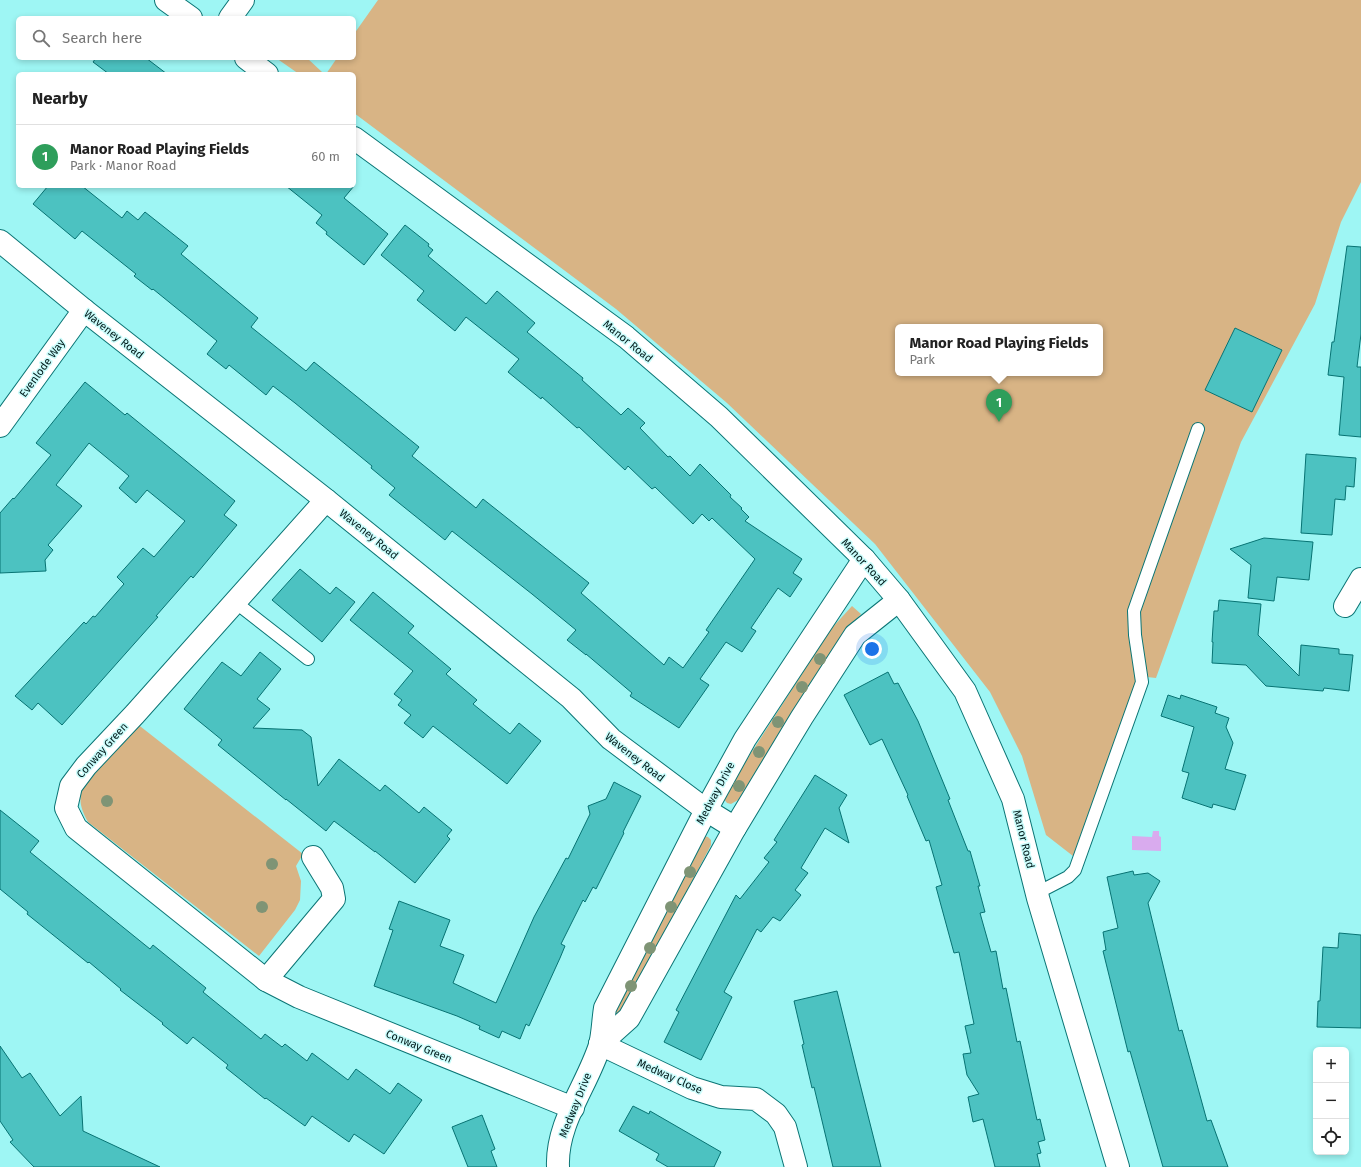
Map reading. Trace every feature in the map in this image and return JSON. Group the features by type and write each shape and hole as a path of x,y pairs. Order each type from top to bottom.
{"street":[{"path":"166,0 188,16"},
{"path":"231,16 243,0"},
{"path":"249,60 265,72"},
{"name":"Manor Road","path":"356,139 626,337 719,417 864,559 899,600 965,691 1014,799 1037,893 1118,1167"},
{"name":"Waveney Road","path":"0,241 84,310 326,500 571,698 611,739 706,810 735,828"},
{"name":"Evenlode Way","path":"0,426 84,310"},
{"name":"Conway Green","path":"326,500 135,714 86,766 71,786 66,808 76,828 266,980 299,997 573,1108"},
{"name":"Medway Drive","path":"558,1167 558,1154 563,1130 600,1044 605,1008 706,810 745,739 864,559"},
{"path":"1345,606 1361,579"},
{"name":"Medway Drive","path":"600,1044 629,1018 735,828 802,717 855,635 899,600"},
{"path":"266,980 334,899 332,888 313,857"},
{"name":"Medway Close","path":"600,1044 692,1088 721,1098 756,1099 776,1114 785,1127 796,1167"}],"lane":[{"path":"1037,893 1068,877 1075,870 1142,682 1135,635 1134,612 1198,429"},
{"path":"235,602 308,659"}],"shaded area":[{"path":"378,0 1361,0 1361,182 1341,222 1315,304 1241,442 1156,678 1138,676 1073,856 1046,835 1022,756 990,692 875,544 727,403 616,309 356,114 356,72 327,72 336,60 356,60 356,31"},
{"path":"279,60 309,60 322,72 296,72"},
{"path":"852,606 861,614 840,638 738,800 731,804 727,803 724,799 726,792 831,629"},
{"path":"136,723 303,854 296,866 301,881 300,900 295,910 259,956 88,822 81,804 82,785"},
{"path":"1153,831 1159,831 1159,836 1161,837 1161,851 1132,850 1132,836 1152,837"},
{"path":"704,836 711,840 711,845 616,1027 608,1021"}],"building":[{"path":"94,60 149,60 164,72 106,72 93,62"},
{"path":"46,188 84,188 122,218 127,211 138,220 145,212 188,246 181,254 258,318 251,327 306,371 314,362 419,447 412,456 476,508 483,499 589,583 581,593 664,665 669,657 683,668 709,632 706,630 755,559 712,518 709,521 702,514 693,524 655,487 652,489 628,466 625,470 579,427 577,428 542,397 541,399 508,372 519,359 466,317 455,331 417,300 424,291 381,255 405,225 429,244 428,246 433,250 428,256 486,304 497,291 535,323 527,332 583,378 582,380 621,415 628,408 645,423 640,428 668,457 670,456 690,476 700,464 742,508 741,509 749,517 745,521 802,559 793,573 802,579 790,597 778,588 751,628 756,631 742,652 726,642 700,679 709,685 679,728 630,696 632,693 567,640 576,630 532,594 452,531 445,540 389,495 395,488 371,468 372,466 273,386 266,395 229,365 226,369 207,354 217,341 153,289 152,290 134,276 136,274 82,231 75,239 33,204"},
{"path":"288,188 352,188 344,198 388,234 364,265 326,234 327,232 316,223 322,215"},
{"path":"1347,246 1361,247 1361,334 1357,367 1361,367 1361,437 1339,435 1344,377 1328,375"},
{"path":"1235,328 1282,350 1252,412 1205,390"},
{"path":"85,382 125,415 127,413 235,501 224,515 237,525 193,578 191,576 156,616 158,617 62,725 38,703 32,710 15,696 84,622 86,624 93,616 95,617 124,584 117,577 143,548 154,557 185,521 147,490 136,503 119,488 129,476 89,443 56,485 82,506 48,545 53,550 45,560 46,571 0,573 0,513 13,498 14,499 51,455 36,443"},
{"path":"1306,454 1356,458 1354,487 1346,486 1345,500 1335,499 1332,535 1301,533"},
{"path":"1264,538 1313,542 1309,580 1277,577 1274,601 1248,598 1251,565 1230,549"},
{"path":"300,569 330,594 336,587 355,602 322,642 272,600"},
{"path":"373,592 414,626 408,633 451,669 446,674 477,700 473,704 510,734 519,723 541,741 507,784 433,726 423,738 404,723 411,715 398,705 402,700 394,694 413,671 350,620"},
{"path":"1219,600 1261,604 1258,635 1299,676 1301,645 1339,649 1339,654 1353,655 1349,691 1324,688 1323,691 1266,686 1246,665 1212,663 1214,611 1218,611"},
{"path":"260,652 281,669 257,699 270,709 253,728 302,730 311,737 318,786 339,759 380,791 385,785 419,813 424,807 452,830 447,836 450,839 415,883 334,821 326,831 218,745 222,740 184,709 222,662 241,676"},
{"path":"888,672 894,684 898,683 918,721 950,799 948,800 968,851 970,851 980,886 978,886 985,912 980,913 991,952 996,951 1003,989 1006,988 1017,1042 1020,1041 1037,1120 1040,1119 1045,1140 1038,1142 1041,1153 1037,1154 1040,1167 995,1167 983,1119 973,1122 968,1097 979,1094 967,1075 963,1054 971,1053 965,1026 974,1024 959,952 954,953 936,887 942,885 929,840 926,841 907,796 908,795 882,739 870,745 844,695"},
{"path":"1168,695 1180,699 1181,695 1217,707 1215,713 1229,718 1226,727 1233,743 1225,769 1246,775 1235,810 1213,804 1212,808 1182,798 1189,773 1182,771 1194,727 1161,716"},
{"path":"815,775 847,795 839,808 849,843 825,828 801,868 808,873 795,890 801,895 780,921 773,917 761,932 757,929 724,992 732,997 701,1060 664,1042 679,1012 676,1010 736,895 740,899 769,862 764,858 777,842 774,840"},
{"path":"614,782 641,796 596,889 593,887 585,902 583,900 561,944 565,946 560,958 529,1026 526,1024 520,1039 502,1031 499,1038 479,1029 480,1026 457,1016 374,986 393,930 389,929 399,901 450,920 440,946 464,955 453,983 496,1003 534,917 566,858 568,859 590,814 588,806 606,799"},
{"path":"0,810 39,841 30,852 150,949 153,945 206,988 203,992 261,1039 265,1034 282,1047 285,1044 307,1061 312,1053 348,1080 356,1069 390,1094 398,1083 422,1100 384,1154 354,1134 349,1142 312,1116 305,1126 266,1098 265,1099 226,1068 228,1065 193,1037 187,1044 162,1024 163,1023 120,990 121,989 89,962 88,963 27,914 28,912 0,889"},
{"path":"1133,871 1134,875 1148,873 1160,881 1148,903 1179,1031 1182,1030 1207,1121 1211,1120 1228,1167 1163,1167 1130,1051 1128,1052 1103,951 1106,950 1103,932 1118,928 1107,877"},
{"path":"1339,933 1361,935 1361,1028 1317,1027 1323,947 1338,948"},
{"path":"837,991 881,1167 833,1167 814,1087 812,1088 794,1001"},
{"path":"0,1046 22,1078 30,1073 60,1116 81,1096 83,1131 160,1167 34,1167 10,1142 13,1140 0,1121"},
{"path":"633,1106 649,1114 650,1111 721,1152 714,1167 668,1167 656,1160 659,1154 619,1131"},
{"path":"482,1115 495,1149 491,1151 497,1167 468,1167 452,1127"}],"place":[{"name":"Manor Road Playing Fields","path":"999,422"}]}
